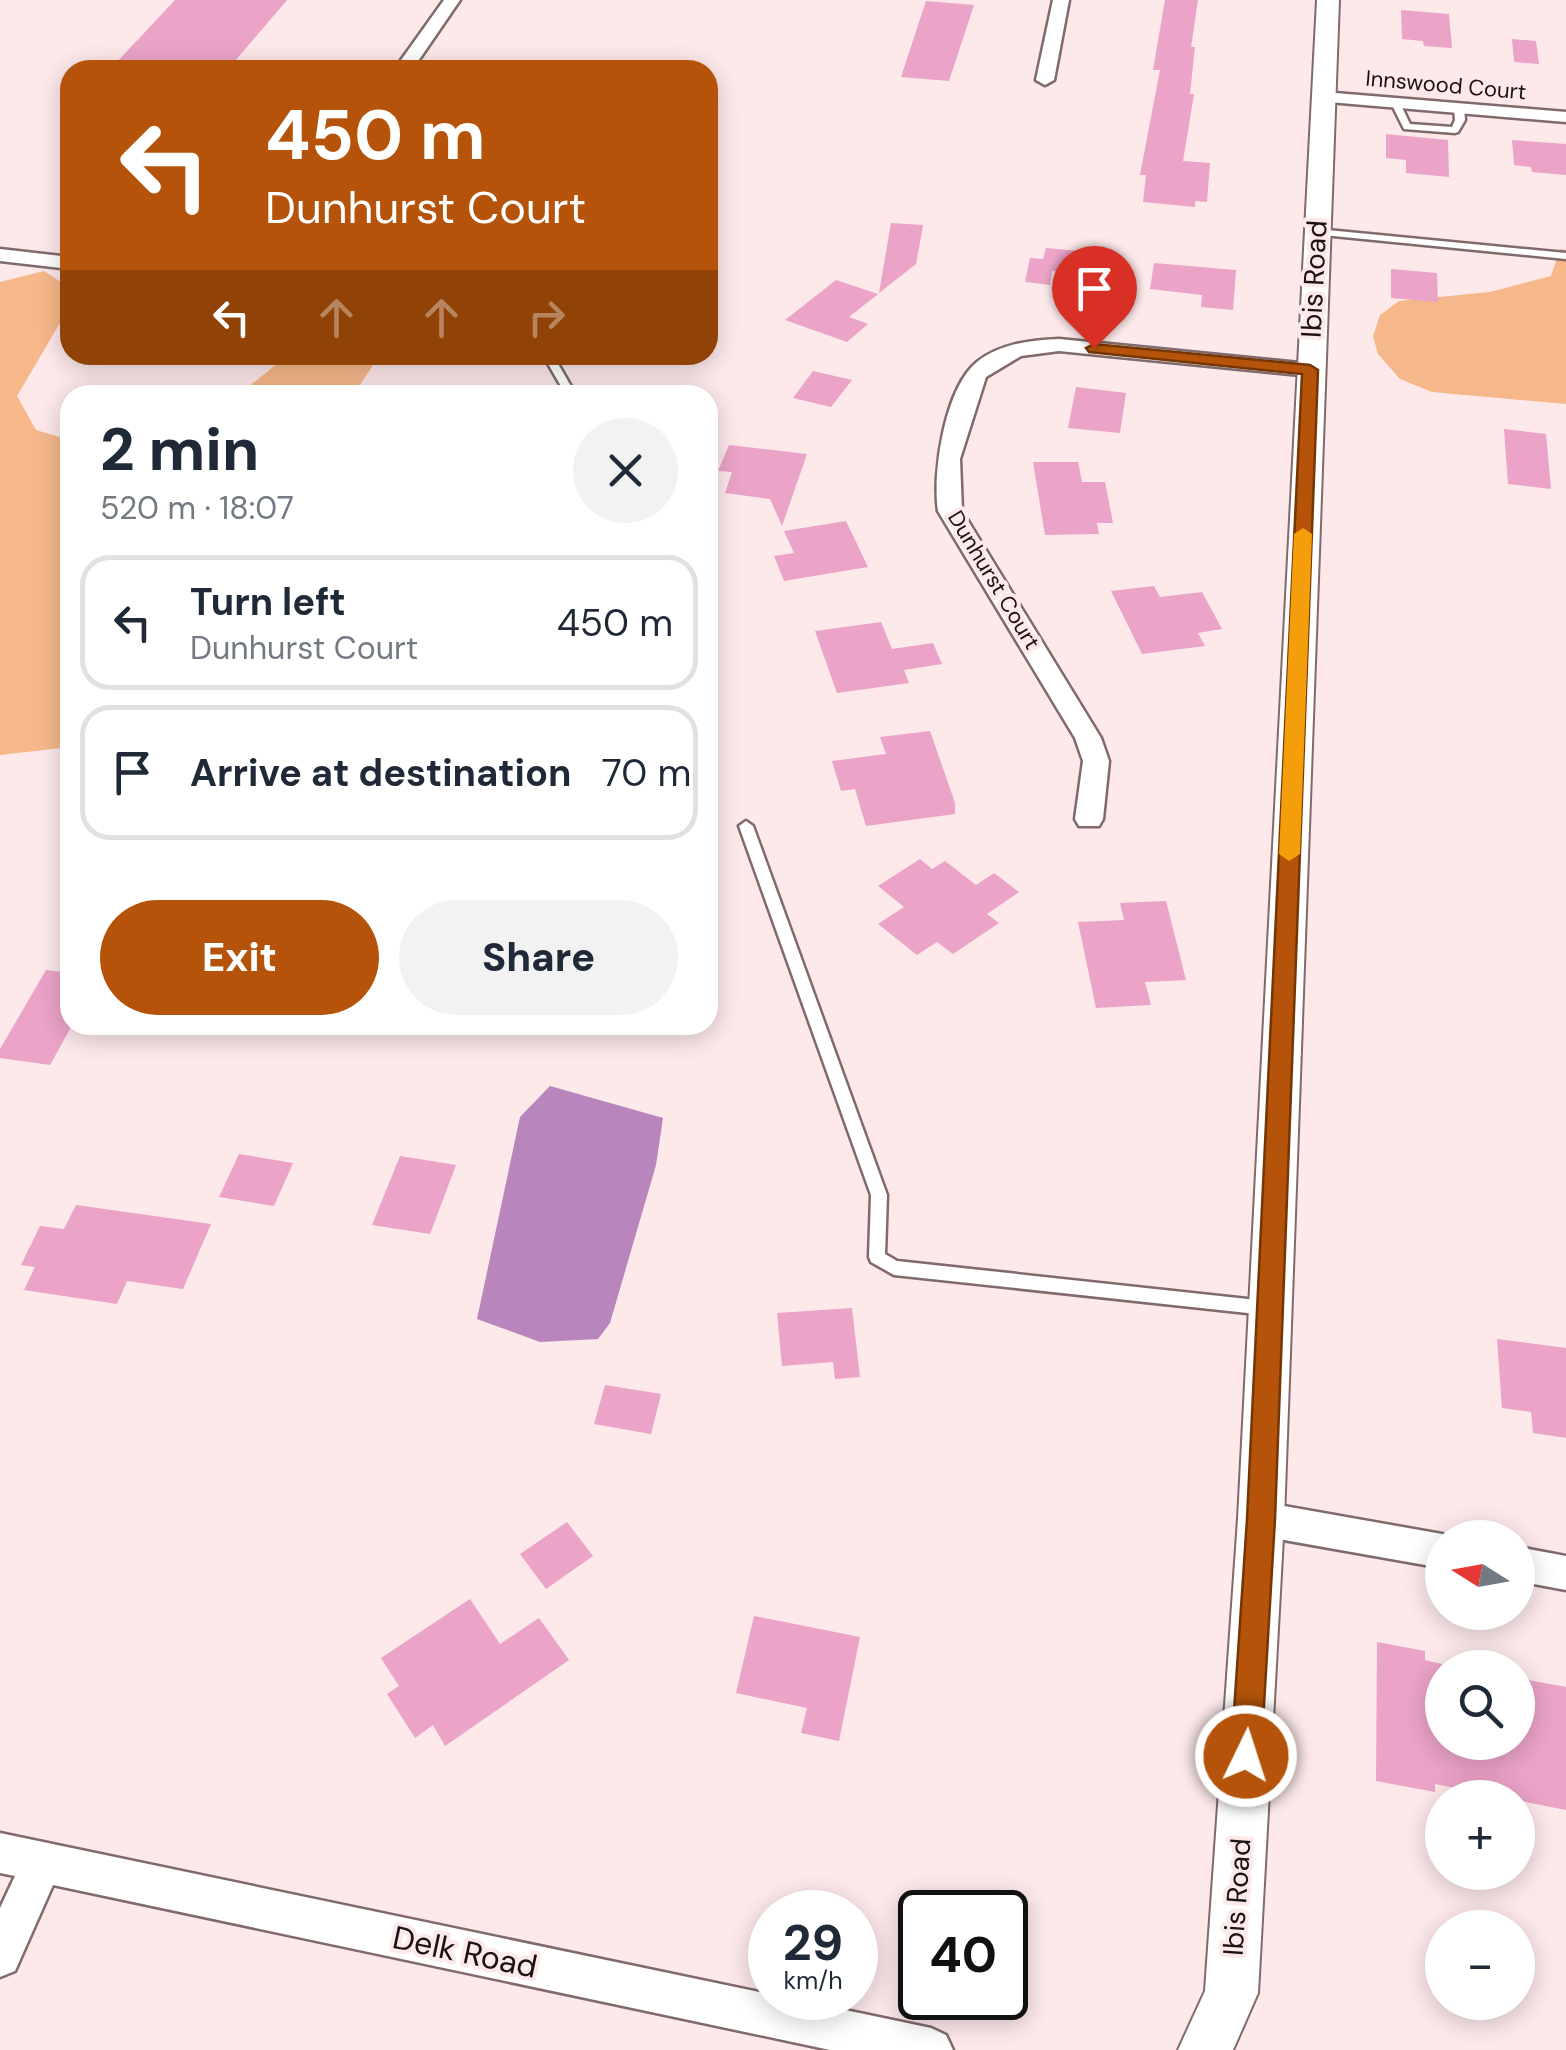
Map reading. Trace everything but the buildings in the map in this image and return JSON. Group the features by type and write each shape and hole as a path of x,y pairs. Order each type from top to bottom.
{"street":[{"path":"410,60 452,0"},
{"path":"1045,80 1061,0"},
{"name":"Ibis Road","path":"1205,2050 1231,1992 1261,1519 1328,0"},
{"name":"Innswood Court","path":"1323,97 1566,117"},
{"path":"0,254 60,261"},
{"name":"Dunhurst Court","path":"1089,819 1096,761 1088,738 951,513 945,491 946,474 976,375 1003,355 1036,346 1059,345 1310,370"},
{"path":"1261,1519 1425,1548"},
{"path":"1535,1567 1566,1573"},
{"name":"Delk Road","path":"0,1854 931,2050"},
{"path":"0,1956 42,1862"}],"lane":[{"path":"1317,232 1566,256"},
{"path":"746,826 879,1195 877,1257 894,1268 1270,1309"}],"shaded area":[{"path":"1560,249 1566,250 1566,404 1432,392 1400,379 1378,354 1373,336 1380,315 1399,301 1490,292 1551,276"},
{"path":"44,271 60,281 60,323 17,396 36,430 60,437 60,748 0,755 0,282"},
{"path":"276,365 373,365 360,385 250,385"},
{"path":"550,1086 663,1118 656,1165 610,1323 598,1339 540,1342 477,1319 520,1117"}],"slow traffic":[{"path":"1289,854 1303,534"}],"route":[{"path":"1094,348 1310,370 1261,1519 1246,1756"}]}
